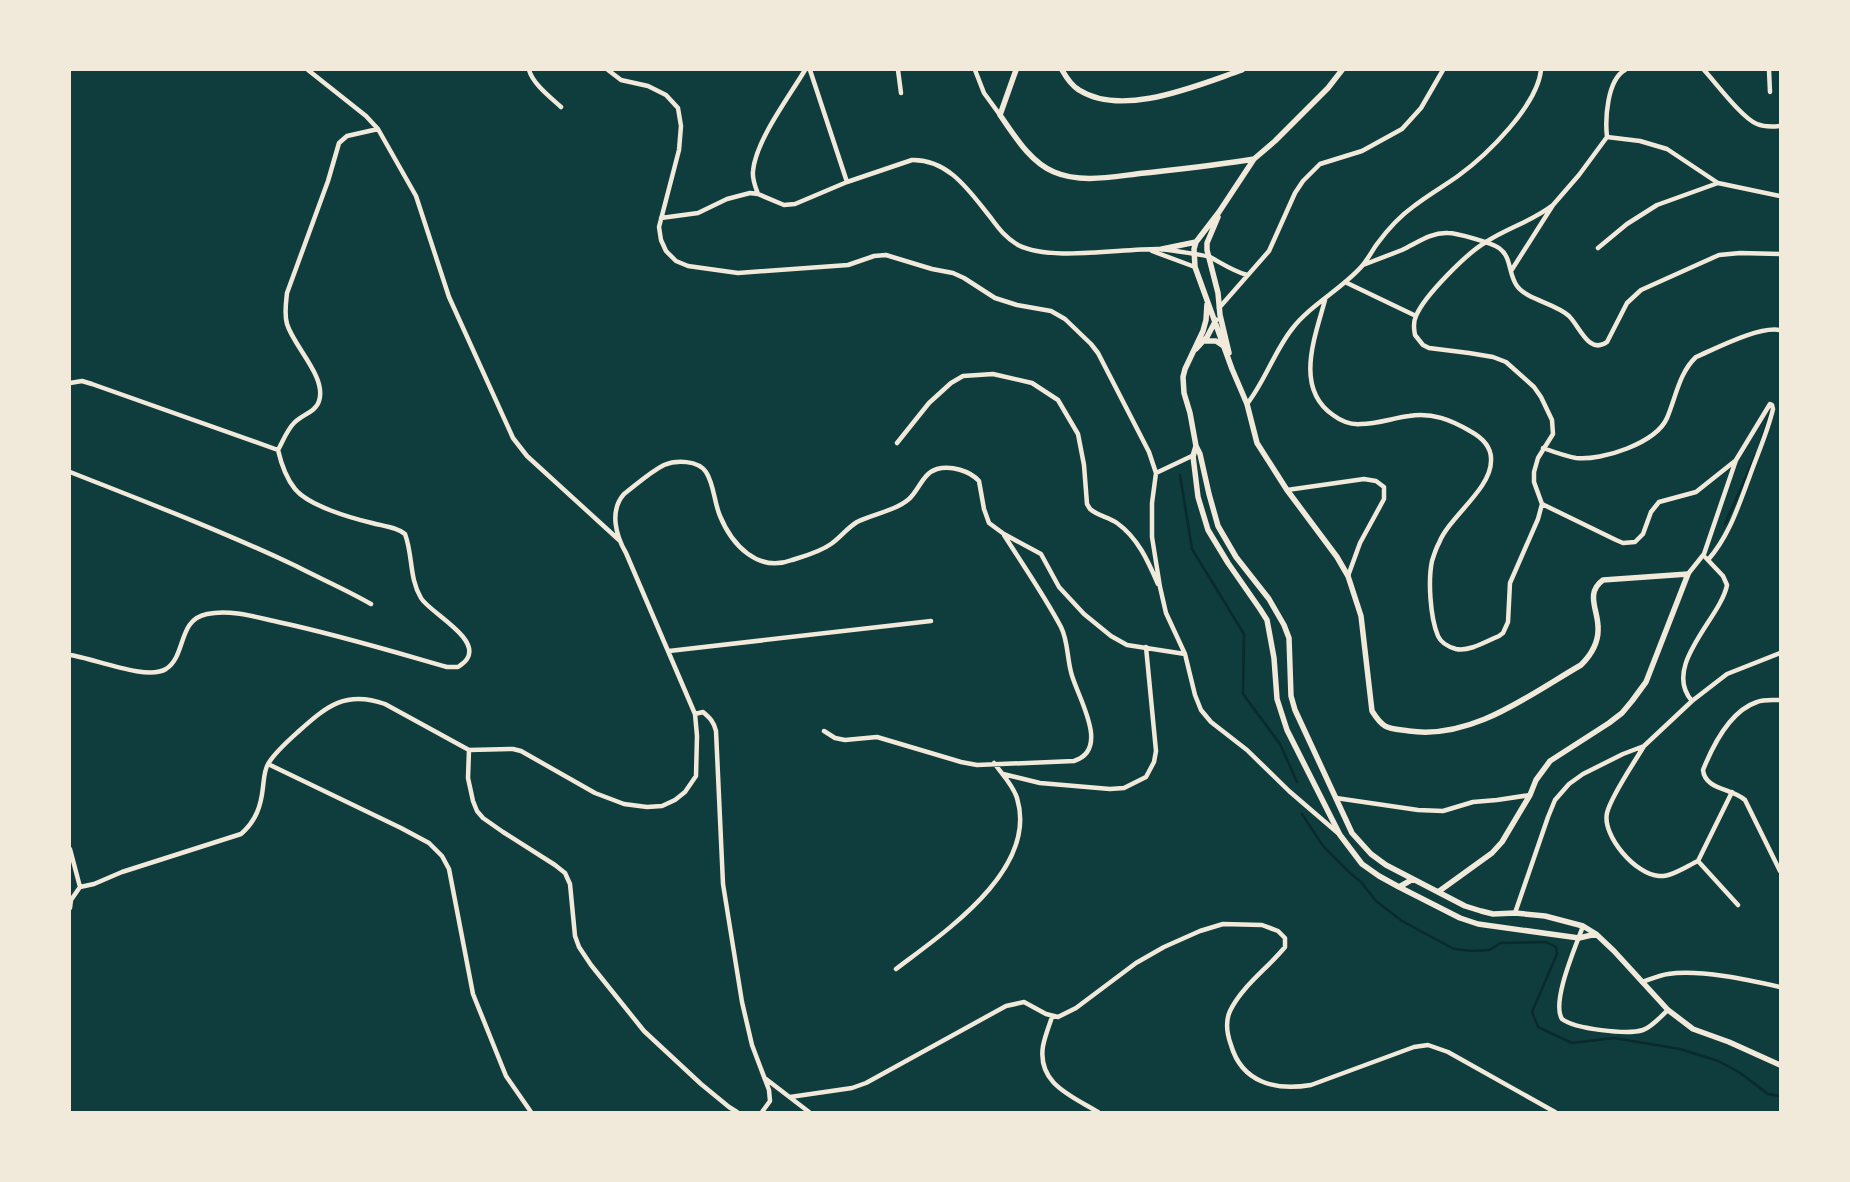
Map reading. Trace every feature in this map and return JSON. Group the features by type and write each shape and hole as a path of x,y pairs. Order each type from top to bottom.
{"street":[{"path":"70,908 70,901 80,887 94,884 122,872 241,834 252,823 258,812 268,764 290,739 331,705 357,699 372,700 385,704 469,750 512,749 521,751 587,789 624,804 647,807 662,806 685,792 696,776 697,736 695,714 619,540 526,456 513,438 449,297 416,196 378,129 366,116 308,70"},
{"path":"529,70 530,75 561,107"},
{"path":"608,70 620,80 648,86 666,95 678,108 681,126 679,150 660,218 659,234 666,251 676,261 688,266 738,272 848,265 874,256 886,256 953,273 995,298 1017,305 1051,311 1065,319 1091,344 1098,353 1149,452 1156,473 1152,503 1152,537 1160,587 1166,613 1185,654 1195,695 1201,710 1211,722 1247,750 1340,835"},
{"path":"758,194 753,172 757,154 766,134 805,70"},
{"path":"810,70 847,182"},
{"path":"898,70 901,93"},
{"path":"975,70 984,93 1019,142 1042,166 1054,172 1071,177 1101,178 1254,159"},
{"path":"1000,115 1016,70"},
{"path":"1062,70 1079,90 1098,98 1119,101 1139,100 1172,94 1242,70"},
{"path":"1342,70 1328,88 1275,141 1254,159 1219,212 1196,242 1194,255 1195,267 1246,404 1257,443 1287,490 1337,556 1348,576 1361,616 1372,710 1380,723 1387,727 1435,733 1476,722 1496,714 1580,665 1593,650 1598,626 1593,594 1595,588 1603,580 1688,574"},
{"path":"1219,308 1247,275 1260,264 1269,251 1295,193 1303,181 1320,164 1362,152 1402,129 1420,108 1443,70"},
{"path":"1246,404 1258,390 1297,322 1363,266 1377,244 1397,220 1414,206 1459,176 1502,135 1524,110 1530,100 1538,83 1541,70"},
{"path":"1511,271 1553,205 1579,175 1607,137 1606,127 1611,87 1617,77 1625,70"},
{"path":"1704,70 1749,119 1764,126 1780,126"},
{"path":"1769,70 1770,92"},
{"path":"70,655 141,673 156,673 167,669 176,657 188,625 207,614 222,613 246,615 294,626 375,646 447,668 458,667 467,659 469,654 468,648 462,635 421,598 411,572 405,534 397,528 351,518 303,496 295,490 281,464 278,450 294,423 317,407 321,395 318,378 295,341 287,324 285,312 288,293 328,182 339,143 347,136 378,129"},
{"path":"1607,137 1640,142 1667,149 1718,183 1780,196"},
{"path":"660,218 698,212 736,195 750,193 758,194 784,205 795,204 847,182 912,160 931,162 954,175 1008,239 1030,250 1063,254 1162,249 1196,242"},
{"path":"1598,248 1627,224 1658,205 1718,183"},
{"path":"1325,300 1309,368 1311,385 1316,399 1324,409 1339,420 1352,424 1363,424 1410,416 1437,416 1456,423 1476,434 1486,444 1492,459 1490,469 1481,486 1440,540 1432,560 1432,614 1438,636 1443,643 1457,649 1466,648 1503,633 1508,622 1510,583 1538,518 1542,504 1534,482 1534,472 1543,448 1553,434 1552,420 1541,397 1534,388 1502,360 1469,353 1437,350 1423,345 1415,335 1416,316 1442,281 1484,243 1527,222 1553,205"},
{"path":"1219,212 1208,243 1208,256 1218,293 1220,315 1226,334 1232,368"},
{"path":"1363,266 1438,234 1453,234 1499,248 1510,265 1516,286 1568,315 1588,342 1602,346 1607,342 1627,303 1641,290 1719,255 1740,253 1780,254"},
{"path":"1162,249 1208,256 1228,268 1247,275"},
{"path":"1146,250 1160,253 1195,267"},
{"path":"1345,282 1416,316"},
{"path":"1204,292 1213,295 1218,293"},
{"path":"1207,299 1205,326 1188,360 1183,377 1184,393 1209,494 1218,526 1236,557 1279,614 1289,638 1291,696 1295,710 1352,833 1371,854 1386,866 1465,906 1494,914 1515,913 1545,916 1583,926 1596,934 1668,1010 1693,1029 1729,1042 1780,1065"},
{"path":"1192,352 1204,341 1220,315"},
{"path":"1543,448 1576,458 1598,458 1649,438 1666,420 1683,373 1696,357 1760,332 1771,329 1780,330"},
{"path":"1204,341 1216,341 1224,347"},
{"path":"897,443 929,403 951,383 963,376 993,374 1032,382 1058,400 1078,434 1084,465 1087,504 1090,509 1117,522 1136,541 1144,553 1160,587"},
{"path":"70,383 82,381 92,384 278,450"},
{"path":"1438,892 1492,853 1502,842 1530,795 1536,780 1550,761 1622,713 1646,682 1688,574 1704,554 1736,460 1770,404 1772,405 1771,416 1763,444 1726,536 1708,560"},
{"path":"1196,446 1193,456 1198,497 1208,530 1267,620 1274,658 1277,699 1282,716 1340,835 1362,864 1399,887 1460,918 1478,924 1579,938 1596,934"},
{"path":"1156,473 1200,454"},
{"path":"1542,504 1623,543 1635,542 1643,534 1651,512 1659,502 1696,492 1736,460"},
{"path":"619,540 615,513 618,500 665,465 685,462 695,464 707,473 720,516 732,536 745,552 756,560 763,562 786,563 824,548 858,522 908,500 931,471 943,468 962,471 979,481 987,518 990,523 1004,534 1041,554 1053,578 1071,601 1111,636 1127,644 1185,654"},
{"path":"70,472 256,547 371,604"},
{"path":"1287,490 1364,479 1372,480 1384,486 1384,499 1360,543 1348,576"},
{"path":"824,731 835,738 845,740 876,737 977,765 1074,761 1089,749 1092,738 1089,720 1071,672 1063,633 1004,534"},
{"path":"1692,701 1683,684 1686,666 1690,653 1718,605 1727,585 1724,576 1704,554"},
{"path":"1258,604 1269,599"},
{"path":"669,651 931,621"},
{"path":"1003,774 1040,783 1110,789 1124,788 1146,777 1154,762 1156,751 1146,647"},
{"path":"1732,792 1698,862 1662,877 1653,876 1632,863 1610,835 1606,825 1606,814 1611,803 1644,746 1692,701 1727,674 1780,653"},
{"path":"1780,700 1756,702 1739,712 1723,730 1703,770 1705,778 1713,785 1740,796 1748,804 1780,871"},
{"path":"695,714 703,712 708,716 716,731 723,884 746,1020 752,1045 769,1090 770,1101 762,1112"},
{"path":"1515,913 1555,800 1569,784 1583,774 1644,746"},
{"path":"469,750 468,778 477,811 483,818 565,873 570,884 574,936 591,965 629,1016 644,1032 701,1084 737,1112"},
{"path":"268,764 401,828 429,844 442,856 449,870 473,994 506,1076 531,1112"},
{"path":"896,969 965,916 993,885 1007,864 1016,840 1020,811 1016,796 1003,774 994,764"},
{"path":"1336,798 1443,812 1473,802 1530,795"},
{"path":"70,849 80,887"},
{"path":"1698,862 1738,905"},
{"path":"1399,887 1413,879"},
{"path":"790,1097 852,1088 866,1083 1006,1006 1018,1002 1024,1002 1052,1017 1064,1015 1136,963 1164,947 1200,931 1223,924 1262,924 1278,931 1285,938 1285,947 1241,994 1228,1016 1227,1034 1234,1057 1250,1075 1275,1086 1298,1087 1414,1047 1428,1045 1452,1054 1555,1112"},
{"path":"1583,926 1560,994 1558,1007 1560,1015 1565,1022 1572,1025 1617,1032 1644,1030 1668,1010"},
{"path":"1642,982 1668,974 1695,974 1739,978 1780,987"},
{"path":"1052,1017 1043,1046 1044,1068 1062,1092 1098,1112"},
{"path":"766,1079 809,1112"}],"waterway":[{"path":"1760,445 1770,414"},
{"path":"1725,524 1756,454"},
{"path":"1180,475 1192,549 1244,634 1243,694 1280,744 1297,782"},
{"path":"1302,814 1323,846 1361,882 1376,901 1402,921 1454,949 1489,950 1501,943 1546,942 1556,947 1557,954 1532,1012 1538,1027 1572,1043 1614,1038 1680,1049 1718,1061 1739,1072 1768,1094 1780,1096"}]}
